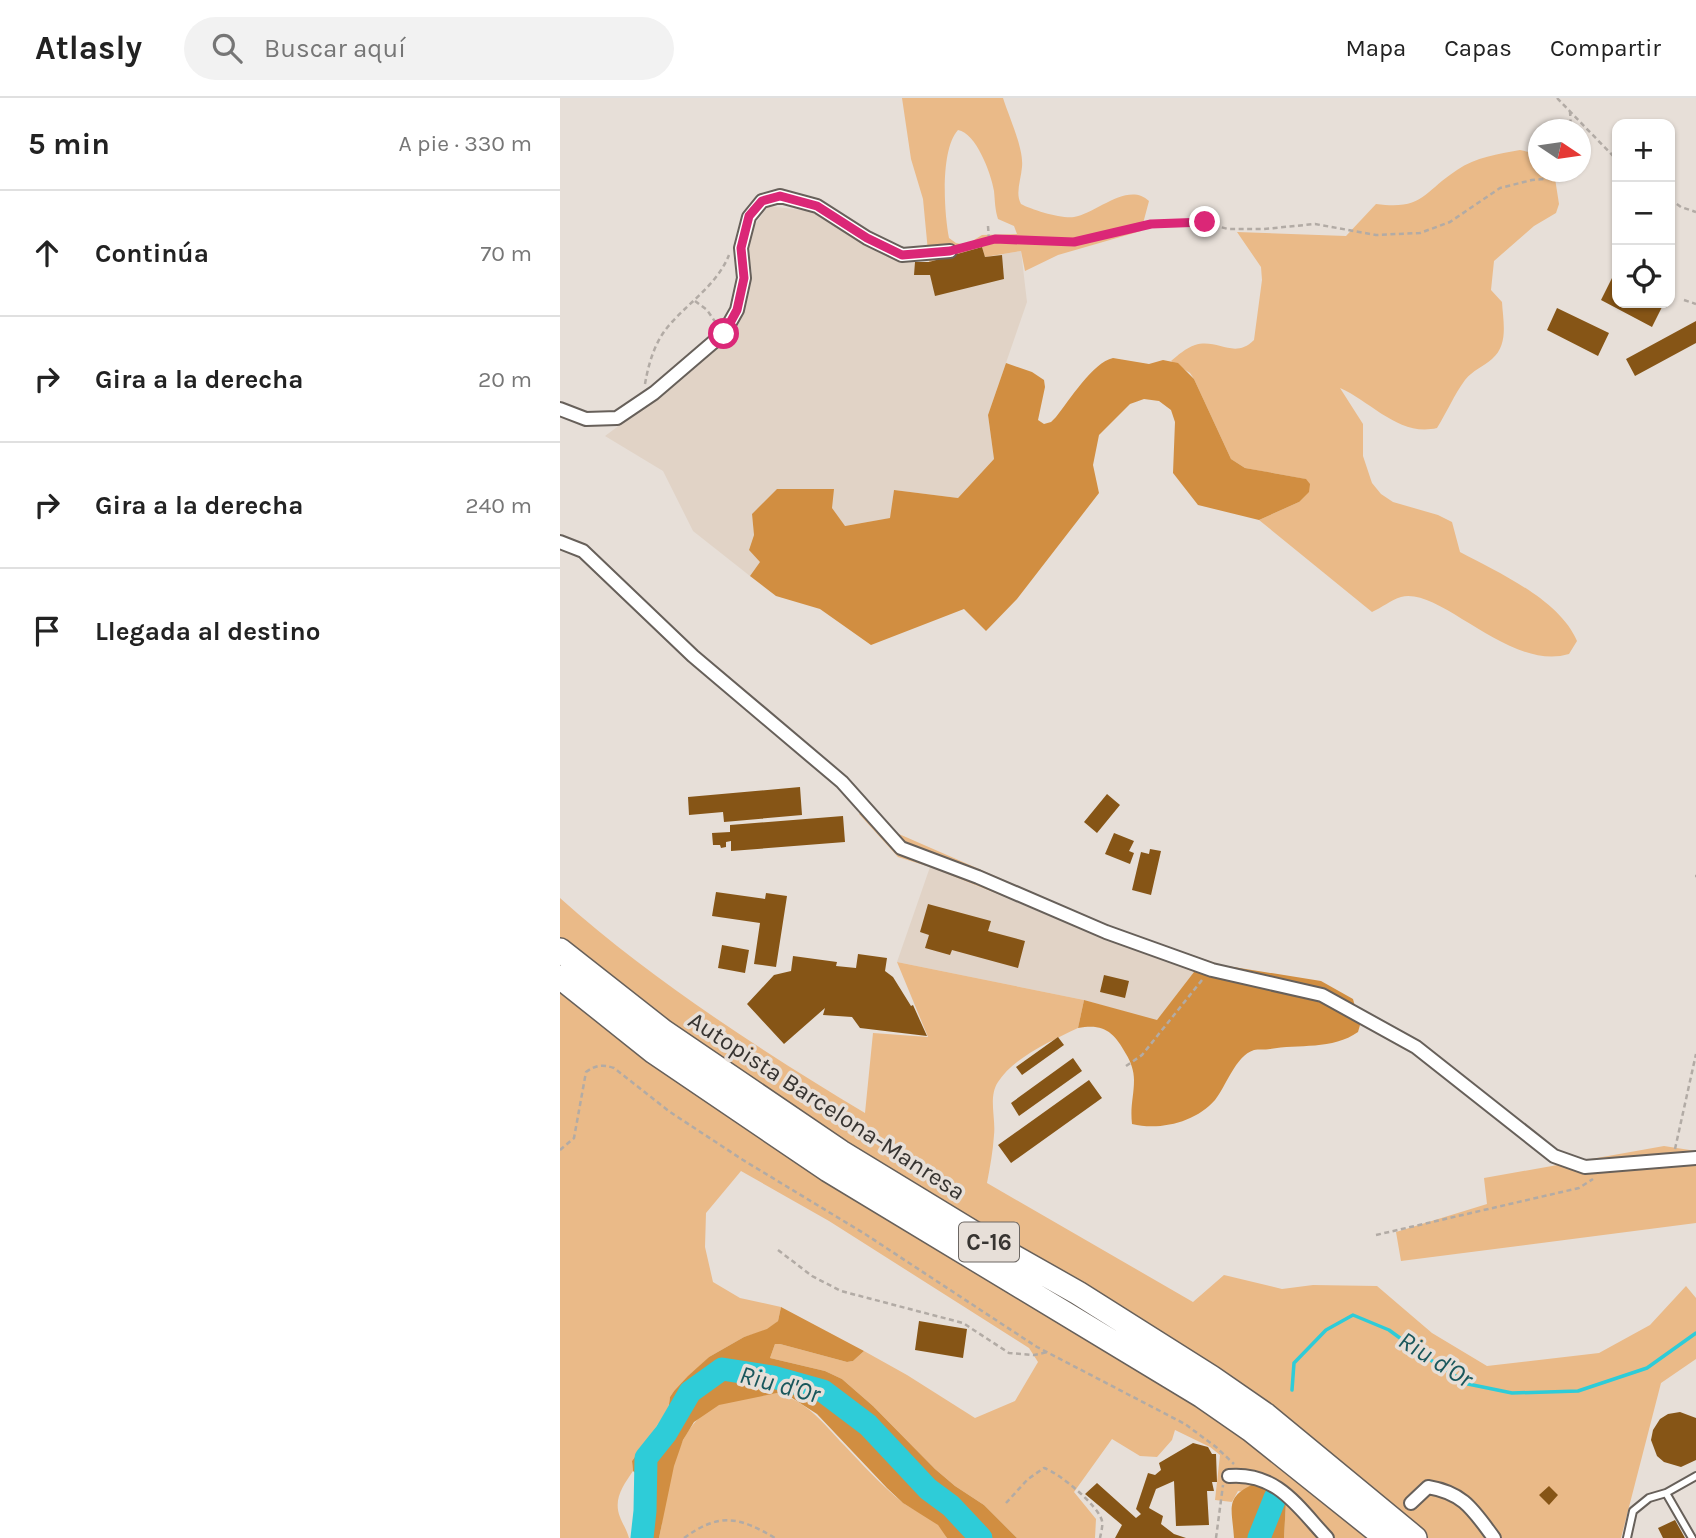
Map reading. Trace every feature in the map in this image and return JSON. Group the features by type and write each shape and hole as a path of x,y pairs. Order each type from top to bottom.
{"highway":[{"name":"Autopista Barcelona-Manresa","path":"560,950 663,1031 841,1152 1078,1293 1222,1384 1266,1415 1415,1538"},
{"name":"Autopista Barcelona-Manresa","path":"560,977 654,1052 828,1170 1222,1409 1386,1538"}],"street":[{"path":"560,409 586,419 617,418 721,336 737,310 744,278 741,248 749,216 762,201 780,196 817,206 867,238 902,255 950,251"},
{"path":"560,542 583,551 693,656 842,782 901,848 978,877 1106,932 1212,970 1322,995 1416,1047 1555,1156 1585,1167 1696,1158"},
{"path":"1229,1476 1243,1475 1269,1481 1288,1495 1328,1538"},
{"path":"1410,1503 1427,1487 1447,1490 1466,1502 1494,1538"}],"lane":[{"path":"1627,1538 1633,1511 1649,1498 1666,1493 1696,1476"},
{"path":"1666,1493 1692,1538"}],"path":[{"path":"1557,98 1612,155"},
{"path":"1570,111 1570,119"},
{"path":"950,251 989,240 1074,242 1151,224 1205,222 1228,229 1264,229 1315,224 1376,235 1420,233 1450,222 1500,188 1528,181"},
{"path":"1675,203 1696,212"},
{"path":"988,226 989,240"},
{"path":"641,401 652,355 661,336 673,320 716,279 736,239 745,230"},
{"path":"1684,300 1696,304"},
{"path":"695,301 714,317 721,336"},
{"path":"1126,1066 1142,1055 1196,986 1212,970"},
{"path":"1672,1159 1696,1054"},
{"path":"560,1150 575,1138 586,1072 594,1066 614,1068 670,1112 743,1160 865,1234 1048,1352 1185,1424 1231,1460 1243,1475"},
{"path":"1376,1235 1579,1188 1594,1179 1598,1166"},
{"path":"778,1251 812,1276 841,1291 963,1323 1009,1353 1034,1355 1048,1352"},
{"path":"1006,1503 1033,1475 1044,1468 1050,1470 1072,1486 1101,1517 1100,1538"},
{"path":"1216,1538 1220,1500"},
{"path":"687,1537 701,1527 729,1518 754,1525 775,1538"}],"shaded area":[{"path":"902,98 1003,98 1021,151 1022,167 1018,191 1021,204 1047,214 1074,217 1122,196 1132,194 1149,201 1141,231 1058,255 1025,271 1021,251 985,257 982,247 929,262 923,199 911,159","holes":["958,130 965,133 977,146 986,165 994,191 998,219 1014,226 1017,234 982,235 966,245 949,238 945,198 948,152"]},
{"path":"1520,150 1528,152 1528,182 1556,182 1559,204 1556,213 1534,226 1494,261 1491,290 1502,302 1504,325 1501,347 1492,359 1465,380 1437,428 1410,428 1386,417 1340,388 1363,424 1363,456 1372,483 1381,494 1393,502 1438,515 1452,522 1460,552 1509,578 1557,612 1577,641 1569,654 1546,656 1523,651 1417,597 1401,597 1372,612 1259,520 1299,502 1305,479 1245,468 1231,459 1194,379 1190,373 1171,361 1195,345 1211,344 1233,349 1247,346 1254,340 1262,280 1261,267 1237,232 1346,236 1376,204 1413,202 1464,166 1487,157"},
{"path":"768,206 810,211 873,249 906,262 929,262 982,247 986,257 1021,251 1027,302 988,415 994,459 958,498 894,490 891,518 844,526 832,508 752,514 754,535 749,550 761,562 750,576 693,531 663,471 605,436 676,383 727,339 752,272 746,245 750,232"},
{"path":"1113,358 1149,364 1163,360 1178,363 1194,379 1231,459 1245,468 1306,479 1310,484 1309,492 1299,502 1259,520 1198,505 1173,473 1175,422 1171,410 1159,401 1144,399 1130,404 1099,435 1093,465 1099,493 1017,599 986,631 964,609 871,645 820,609 776,596 750,576 760,562 749,550 754,535 752,514 777,489 834,489 832,508 845,526 890,518 894,490 958,498 994,459 988,415 1006,363 1032,372 1044,380 1038,420 1044,424 1056,417 1097,367"},
{"path":"870,805 892,831 1112,927 1221,965 1194,972 930,867 898,857 859,814"},
{"path":"930,867 1194,972 1157,1021 1084,1000 897,962"},
{"path":"560,898 669,986 865,1113 873,1033 928,1037 897,962 1084,1000 1078,1028 1024,1057 998,1082 993,1094 994,1135 987,1183 1193,1302 1224,1275 1282,1289 1313,1285 1377,1286 1432,1333 1487,1366 1599,1353 1650,1325 1686,1286 1696,1298 1696,1359 1661,1383 1621,1538 1284,1538 1286,1501 1238,1491 1232,1502 1215,1500 1220,1455 1210,1447 1175,1430 1172,1440 1157,1457 1140,1456 1112,1439 1074,1492 1096,1519 1095,1538 1017,1538 984,1505 935,1469 873,1406 842,1379 825,1371 770,1358 775,1344 847,1362 853,1361 864,1351 975,1418 1015,1401 1038,1362 1029,1348 829,1221 741,1171 706,1213 705,1247 713,1282 740,1298 781,1307 778,1321 767,1330 744,1337 709,1357 674,1391 668,1410 632,1461 633,1471 618,1498 618,1510 629,1538 560,1538"},
{"path":"1221,965 1321,981 1353,999 1360,1025 1358,1032 1338,1042 1327,1044 1254,1050 1241,1059 1215,1100 1198,1114 1166,1125 1132,1124 1134,1080 1131,1063 1122,1046 1107,1031 1095,1027 1078,1028 1084,1000 1157,1020 1194,972"},
{"path":"1664,1146 1696,1151 1696,1223 1401,1261 1396,1232 1487,1204 1484,1178"},
{"path":"781,1307 864,1351 853,1361 847,1362 775,1344 770,1358 825,1371 842,1379 873,1406 935,1469 984,1505 1017,1538 947,1538 938,1525 903,1503 887,1488 817,1414 789,1396 777,1393 719,1405 694,1422 683,1440 674,1466 659,1538 644,1538 650,1495 644,1481 633,1471 632,1461 668,1411 670,1397 688,1376 709,1357 778,1321"},
{"path":"777,1393 797,1401 814,1414 887,1489 902,1502 934,1521 947,1538 659,1538 674,1463 690,1429 702,1415 725,1402"},
{"path":"1256,1483 1274,1491 1286,1501 1284,1538 1234,1538 1234,1498"}],"building":[{"path":"982,247 985,257 1002,255 1004,279 935,296 930,275 914,275 915,262 929,262"},
{"path":"1612,278 1612,306 1601,300"},
{"path":"1557,308 1609,333 1598,356 1547,330"},
{"path":"1616,308 1662,308 1652,327"},
{"path":"1696,321 1696,343 1635,376 1626,359"},
{"path":"800,787 802,815 724,822 723,812 689,815 688,797"},
{"path":"1107,794 1120,805 1097,833 1084,822"},
{"path":"843,816 845,842 731,851 731,841 726,842 726,847 713,845 712,833 730,832 730,825"},
{"path":"1114,833 1134,841 1129,851 1134,853 1130,864 1105,854"},
{"path":"1150,849 1161,851 1151,895 1132,890 1141,852 1149,854"},
{"path":"716,892 765,899 766,893 787,896 776,967 754,964 760,923 712,916"},
{"path":"928,904 991,921 988,931 1025,941 1018,968 952,950 950,955 925,948 929,935 920,932"},
{"path":"722,945 749,950 745,973 718,968"},
{"path":"858,954 887,958 885,971 893,977 911,1006 913,1005 927,1036 860,1028 852,1017 823,1015 825,1008 784,1044 747,1004 774,975 791,971 793,956 837,962 836,966 856,968"},
{"path":"1104,975 1129,981 1125,998 1100,992"},
{"path":"1058,1037 1064,1045 1022,1075 1016,1067"},
{"path":"1073,1058 1082,1071 1019,1116 1011,1103"},
{"path":"1089,1080 1102,1098 1011,1163 998,1145"},
{"path":"919,1321 967,1329 963,1358 915,1350"},
{"path":"1680,1412 1696,1418 1696,1460 1681,1467 1664,1462 1657,1456 1651,1440 1653,1430 1660,1419"},
{"path":"1193,1443 1208,1447 1212,1454 1216,1454 1217,1482 1212,1482 1214,1491 1207,1491 1209,1525 1176,1526 1174,1481 1156,1489 1149,1508 1163,1516 1161,1524 1174,1534 1186,1538 1115,1538 1122,1525 1085,1494 1097,1483 1136,1518 1141,1514 1136,1509 1148,1473 1155,1475 1161,1470 1159,1463"},
{"path":"1549,1486 1558,1495 1549,1505 1539,1495"},
{"path":"1675,1520 1685,1538 1663,1538 1658,1528"}],"waterway":[{"name":"Riu d'Or","path":"1292,1390 1294,1363 1326,1330 1353,1315 1389,1330 1468,1384 1512,1393 1578,1391 1647,1368 1696,1333"},
{"name":"Riu d'Or","path":"642,1538 646,1458 666,1433 690,1392 722,1369 773,1377 823,1391 868,1425 928,1489 951,1506 981,1538"},
{"name":"Riu d'Or","path":"1259,1538 1275,1498"}],"route":[{"path":"724,334 737,310 744,278 741,248 749,216 762,201 780,196 817,206 867,238 902,255 950,251 995,239 1074,242 1151,224 1205,222"}]}
